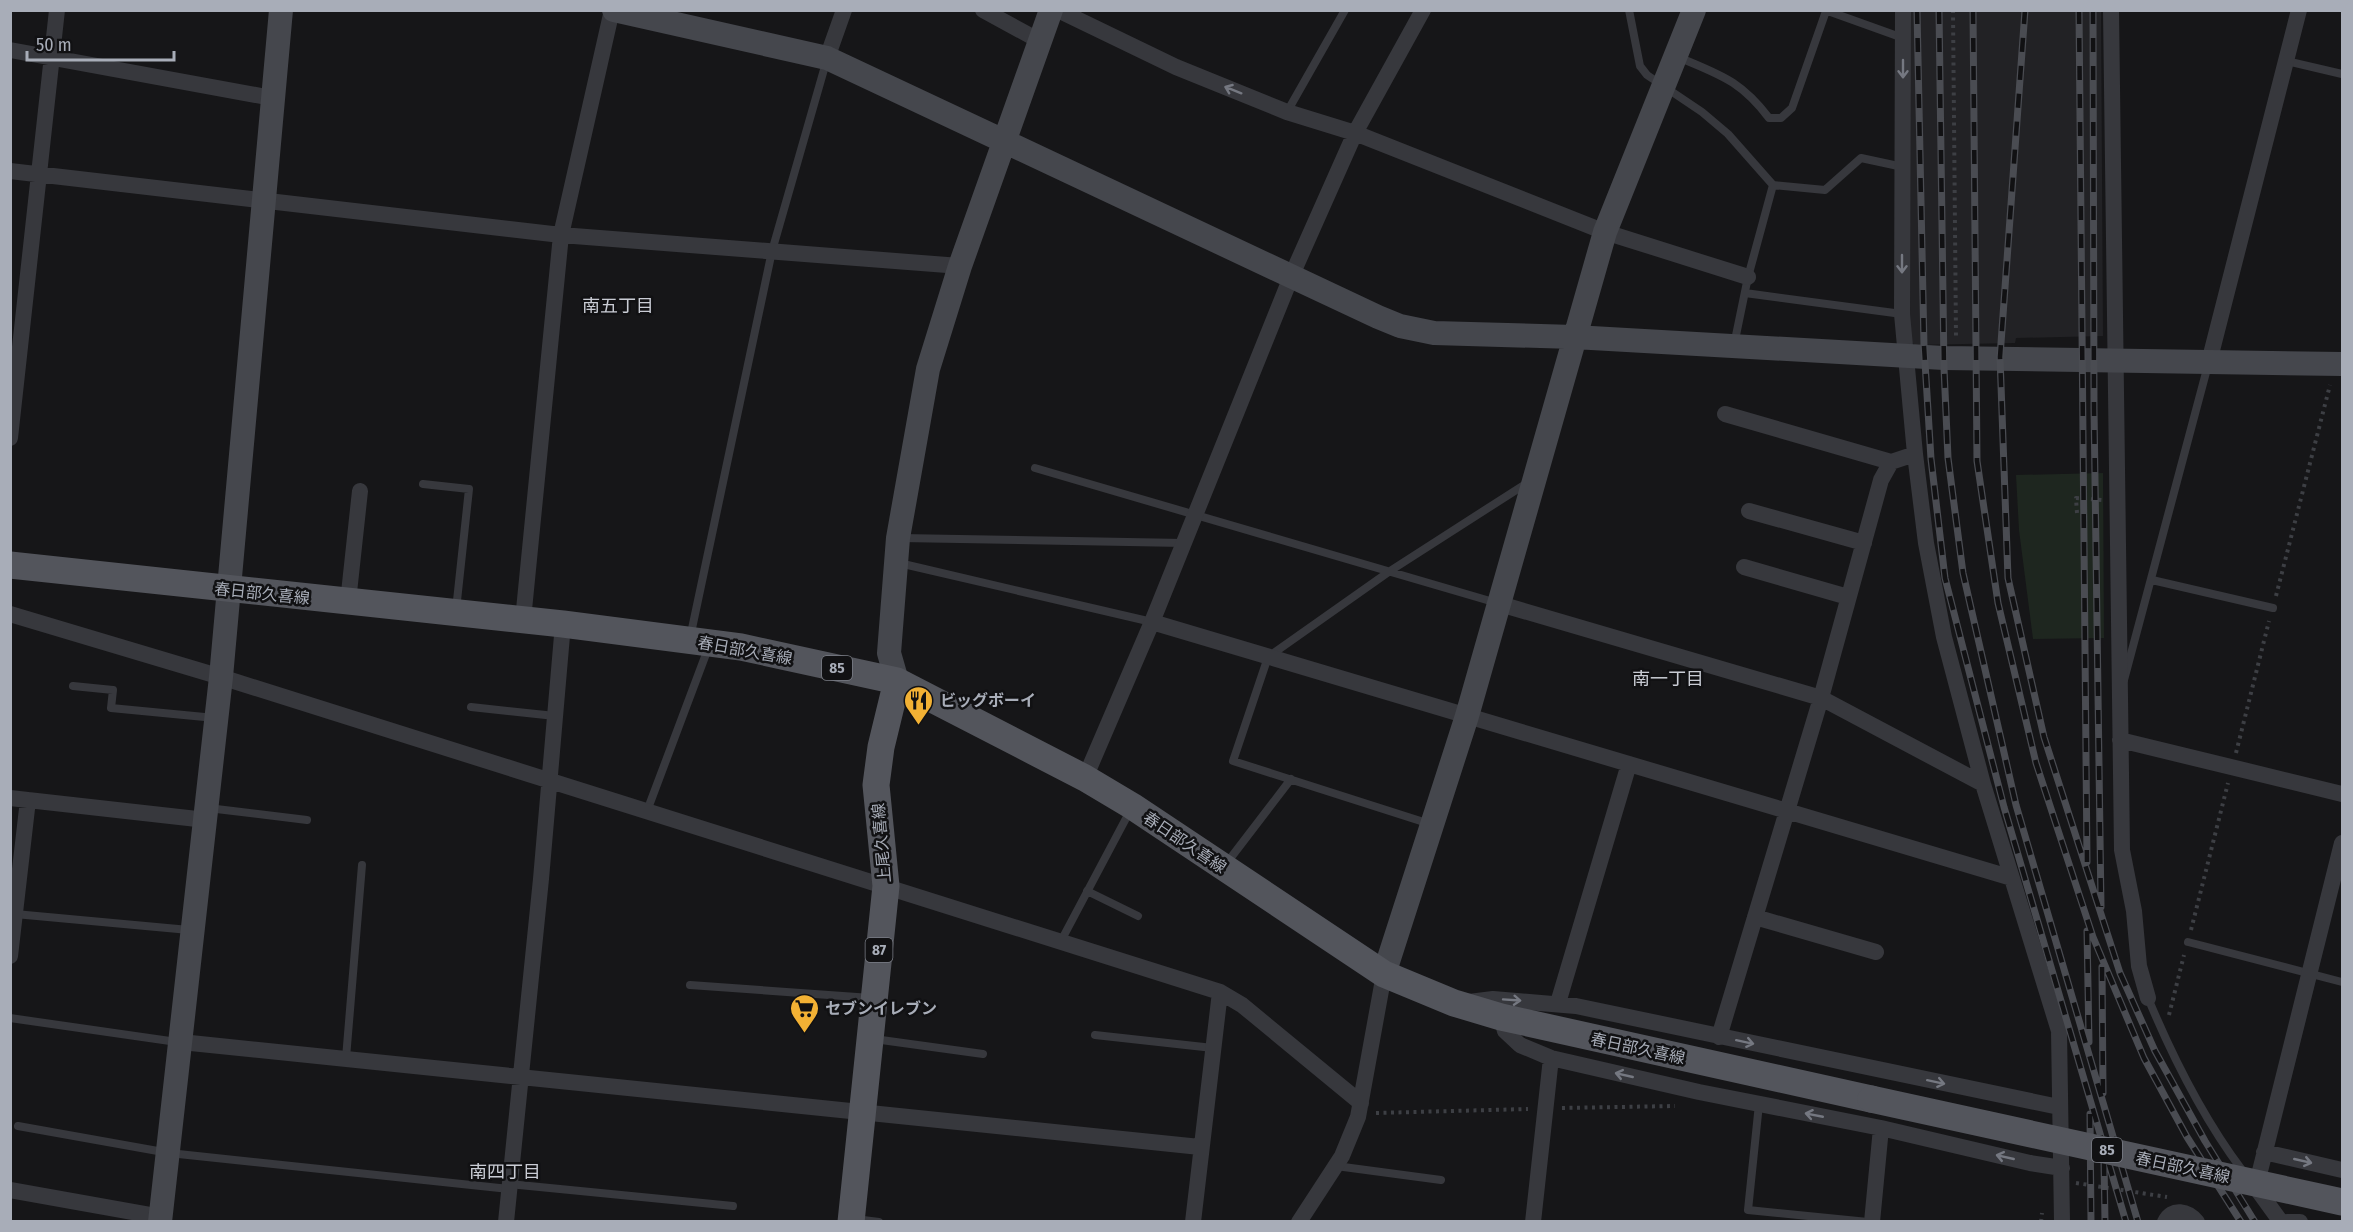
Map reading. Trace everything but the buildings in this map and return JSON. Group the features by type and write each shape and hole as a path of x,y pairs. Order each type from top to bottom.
{"main road":[{"name":"春日部久喜線","path":"10,565 563,624 741,647 897,681 1085,778 1132,806 1384,974 1454,1003 1501,1017 2343,1202"},
{"name":"上尾久喜線","path":"852,1220 886,886 876,785 881,747 897,681"}],"street":[{"path":"10,438 57,10"},
{"path":"10,1190 160,1219 221,677 280,10"},
{"path":"523,620 561,235 613,10 827,58 1400,326 1434,333 1574,337 1905,356 2209,362 2336,372"},
{"path":"827,58 844,10"},
{"path":"983,10 1038,40"},
{"path":"897,681 889,653 898,537 928,369 960,266 1038,40 1051,10"},
{"path":"1058,10 1176,67 1287,112 1355,133 1605,232 1747,285"},
{"path":"1085,778 1152,622 1291,277 1355,133 1424,10"},
{"path":"1299,1221 1335,1166 1358,1117 1384,974 1467,716 1605,232 1662,84 1694,10"},
{"path":"1903,10 1902,314 1926,543 1944,637 1983,784 2059,1031 2062,1221"},
{"path":"2111,10 2122,858 2134,911 2139,966 2148,998"},
{"path":"2209,362 2299,10"},
{"path":"10,50 272,98"},
{"path":"10,171 561,235 960,266"},
{"path":"1725,414 1891,462 1915,454"},
{"path":"1719,1037 1821,698 1881,480 1891,462"},
{"path":"348,602 360,491"},
{"path":"1749,511 1864,543"},
{"path":"1744,567 1848,597"},
{"path":"1500,603 1821,698 1983,784"},
{"path":"10,614 221,677 1220,992 1242,1005 1361,1103"},
{"path":"1152,622 2012,878"},
{"path":"506,1221 563,624"},
{"path":"2120,740 2343,794"},
{"path":"1557,1003 1629,764"},
{"path":"10,798 206,814"},
{"path":"10,956 28,800"},
{"path":"2256,1187 2343,843"},
{"path":"1755,917 1876,952"},
{"path":"1192,1221 1220,992"},
{"path":"1454,1003 1493,999 1557,1003 2059,1107"},
{"path":"1501,1017 1505,1031 1520,1045 1551,1058 1759,1104 1881,1128 2030,1163 2062,1168"},
{"path":"181,1042 1200,1147"},
{"path":"1533,1221 1551,1058"},
{"path":"1872,1221 1881,1128"},
{"path":"2264,1152 2343,1170"},
{"path":"2242,1170 2281,1221"},
{"path":"2165,1221 2169,1215 2176,1212 2192,1216 2197,1221"},
{"path":"2287,1221 2300,1221"}],"lane":[{"path":"1287,112 1346,10"},
{"path":"1629,10 1640,66 1647,75 1728,134 1773,185 1825,190 1861,158 1903,167"},
{"path":"1675,55 1744,88 1769,118 1781,118 1792,108 1826,11 1903,38"},
{"path":"647,811 700,642 772,251 827,58"},
{"path":"2286,61 2343,75"},
{"path":"1734,345 1773,185"},
{"path":"1747,285 1902,314"},
{"path":"2120,689 2129,667 2209,362"},
{"path":"1035,468 1500,603"},
{"path":"1431,824 1233,761 1268,657 1390,571 1535,478"},
{"path":"423,484 469,489 456,613"},
{"path":"898,537 1184,543"},
{"path":"896,562 1152,622"},
{"path":"2152,580 2273,608"},
{"path":"73,686 112,690 111,708 216,718"},
{"path":"471,707 555,716"},
{"path":"1224,867 1291,779"},
{"path":"1061,941 1132,806"},
{"path":"206,814 307,820"},
{"path":"346,1058 362,865"},
{"path":"1088,891 1138,916"},
{"path":"15,914 193,930"},
{"path":"2188,942 2343,982"},
{"path":"690,985 874,999"},
{"path":"2148,998 2164,1036 2226,1148 2242,1170"},
{"path":"10,1018 181,1042"},
{"path":"1095,1035 1213,1048"},
{"path":"870,1038 983,1054"},
{"path":"1759,1104 1748,1210 1868,1221"},
{"path":"18,1126 169,1154 733,1206"},
{"path":"1335,1166 1441,1180"},
{"path":"852,1220 879,1221"}],"path":[{"path":"1953,10 1957,342"},
{"path":"2164,1036 2273,608 2336,372"},
{"path":"2077,513 2076,498 2118,500"},
{"path":"2073,1183 2171,1198"}],"shaded area":[{"path":"1908,11 2101,11 2103,336 2016,338 2015,343 1915,345 1909,341"},
{"path":"2103,473 2104,638 2033,639 2019,530 2016,475"}],"railway":[{"path":"1917,10 1924,346 1931,459 1945,578 2004,807 2126,1222"},
{"path":"1939,10 1944,368 1948,458 1963,573 2016,805 2138,1222"},
{"path":"1973,10 1977,461 1998,603 2036,763 2093,937 2144,1058 2187,1137 2241,1222"},
{"path":"2025,10 2000,357 2008,578 2044,737 2120,973 2155,1051 2205,1141 2255,1222"},
{"path":"2079,10 2087,862"},
{"path":"2093,10 2094,408 2101,907"},
{"path":"2087,931 2089,1042"},
{"path":"2102,967 2103,1093"},
{"path":"2090,1114 2091,1222"},
{"path":"2104,1162 2105,1222"}],"place":[{"name":"ビッグボーイ","path":"919,726"},
{"name":"セブンイレブン","path":"804,1034"}],"district":[{"name":"南五丁目","path":"618,306"},
{"name":"南一丁目","path":"1668,679"},
{"name":"南四丁目","path":"505,1172"}]}
